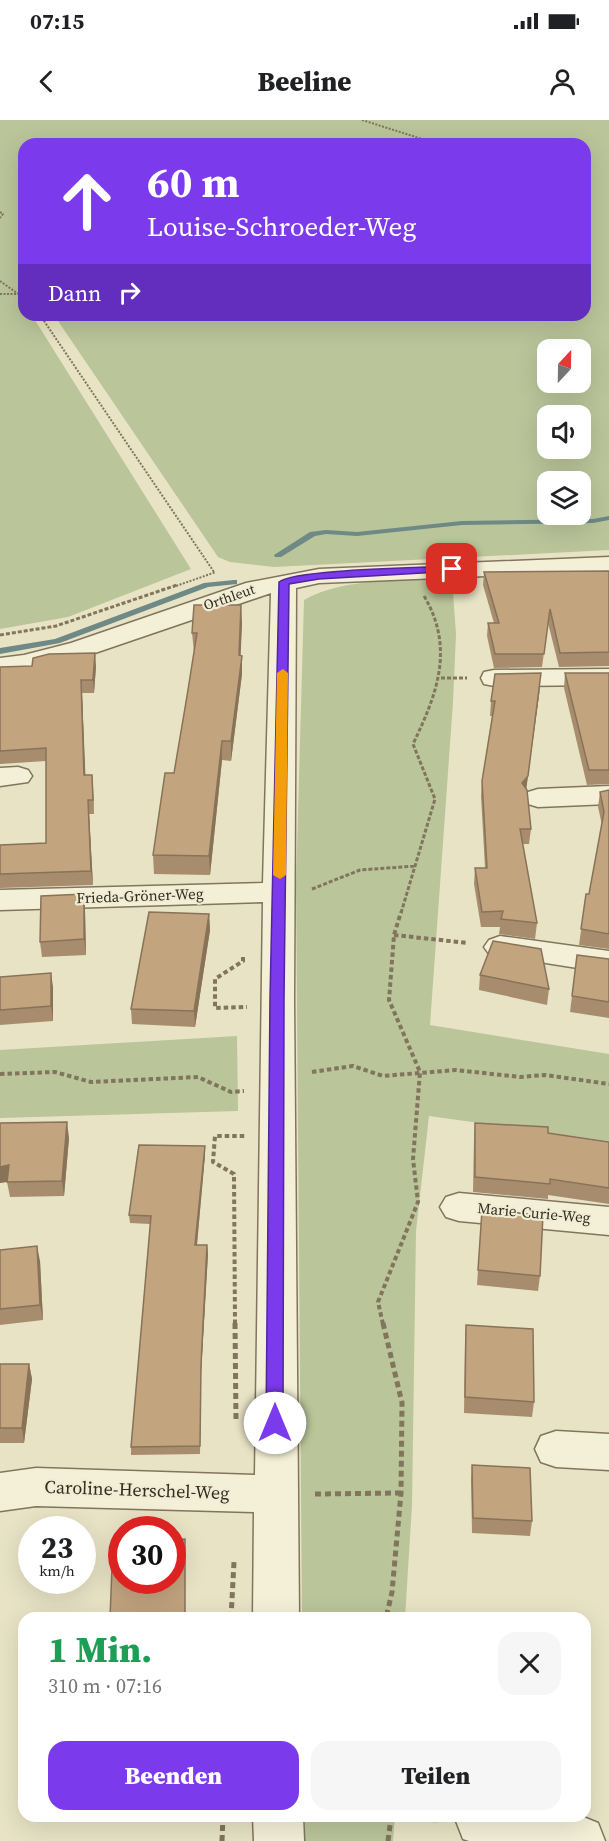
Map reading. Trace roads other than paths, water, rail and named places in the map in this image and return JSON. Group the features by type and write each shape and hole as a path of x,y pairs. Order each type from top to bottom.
{"street":[{"name":"Orthleut","path":"0,666 24,663 80,649 255,588 319,576 609,564"},
{"path":"275,1612 256,1493 276,1137 284,582"},
{"path":"494,678 609,677"},
{"path":"538,798 609,795"},
{"name":"Frieda-Gröner-Weg","path":"0,900 280,892"},
{"path":"500,947 609,962"},
{"name":"Marie-Curie-Weg","path":"459,1207 609,1221"},
{"path":"556,1449 609,1452"},
{"name":"Caroline-Herschel-Weg","path":"0,1492 36,1487 256,1493"},
{"path":"279,1822 279,1841"},
{"path":"486,1822 579,1841"}],"waterway":[{"path":"278,555 313,534 326,532 357,534 462,523 593,521 609,518"},
{"path":"0,651 57,641 207,585 234,582"}]}
